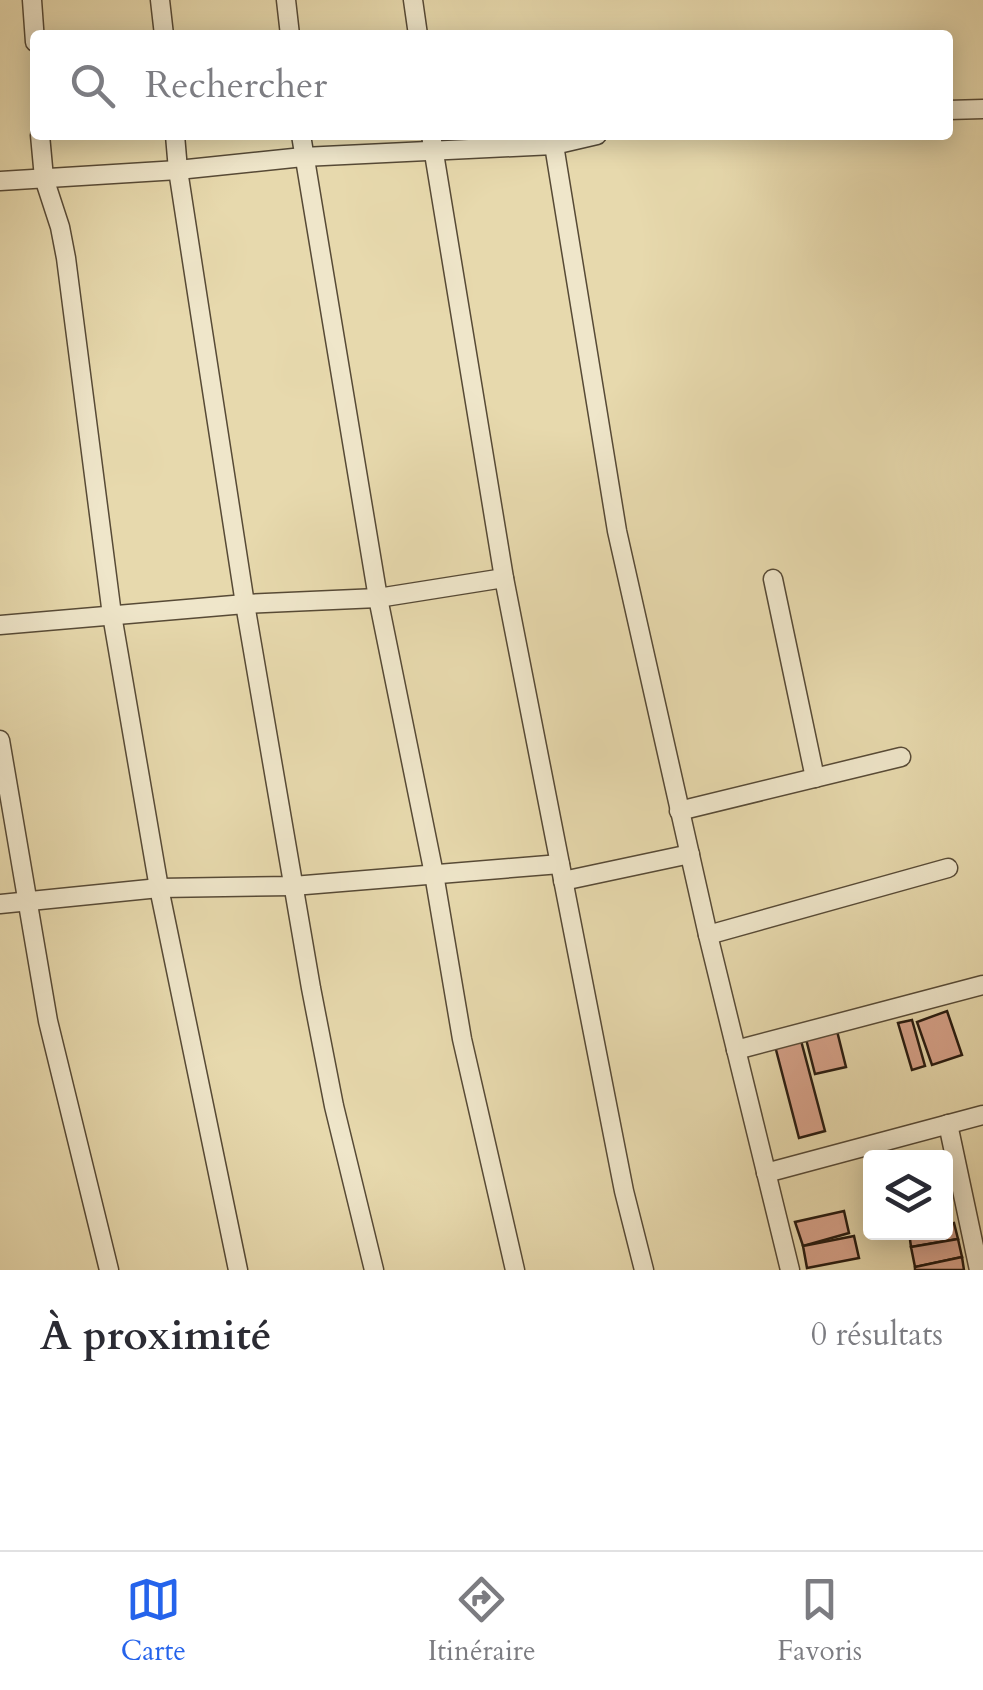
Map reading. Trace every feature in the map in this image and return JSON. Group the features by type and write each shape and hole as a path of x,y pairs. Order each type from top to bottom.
{"street":[{"path":"32,0 34,30"},
{"path":"160,0 163,30"},
{"path":"286,0 289,30"},
{"path":"413,0 417,30"},
{"path":"953,110 983,109"},
{"path":"40,140 44,178 66,258 112,615 158,888 238,1270"},
{"path":"175,140 245,604 293,886 334,1106 374,1270"},
{"path":"301,140 378,598 434,874 462,1039 515,1270"},
{"path":"0,181 178,170 432,143 554,145 576,140"},
{"path":"432,143 504,578 624,1190 644,1270"},
{"path":"554,145 616,531 708,935 790,1270"},
{"path":"0,625 245,604 378,598 504,578"},
{"path":"773,579 815,778"},
{"path":"0,740 48,1021 109,1270"},
{"path":"679,811 901,757"},
{"path":"0,904 158,888 293,886 434,874 561,872 690,854"},
{"path":"708,935 948,868"},
{"path":"736,1050 983,984"},
{"path":"766,1173 983,1115"},
{"path":"948,1124 978,1239 979,1270"}],"building":[{"path":"947,1011 962,1055 932,1065 917,1022"},
{"path":"912,1020 925,1066 912,1070 898,1023"},
{"path":"837,1031 846,1067 815,1074 806,1039"},
{"path":"799,1033 825,1131 799,1138 775,1046"},
{"path":"844,1211 849,1233 803,1246 795,1222"},
{"path":"854,1236 859,1258 807,1268 803,1246"},
{"path":"958,1239 962,1257 915,1267 911,1247"},
{"path":"910,1240 952,1240 911,1247"},
{"path":"962,1257 964,1270 915,1270 915,1267"}]}
